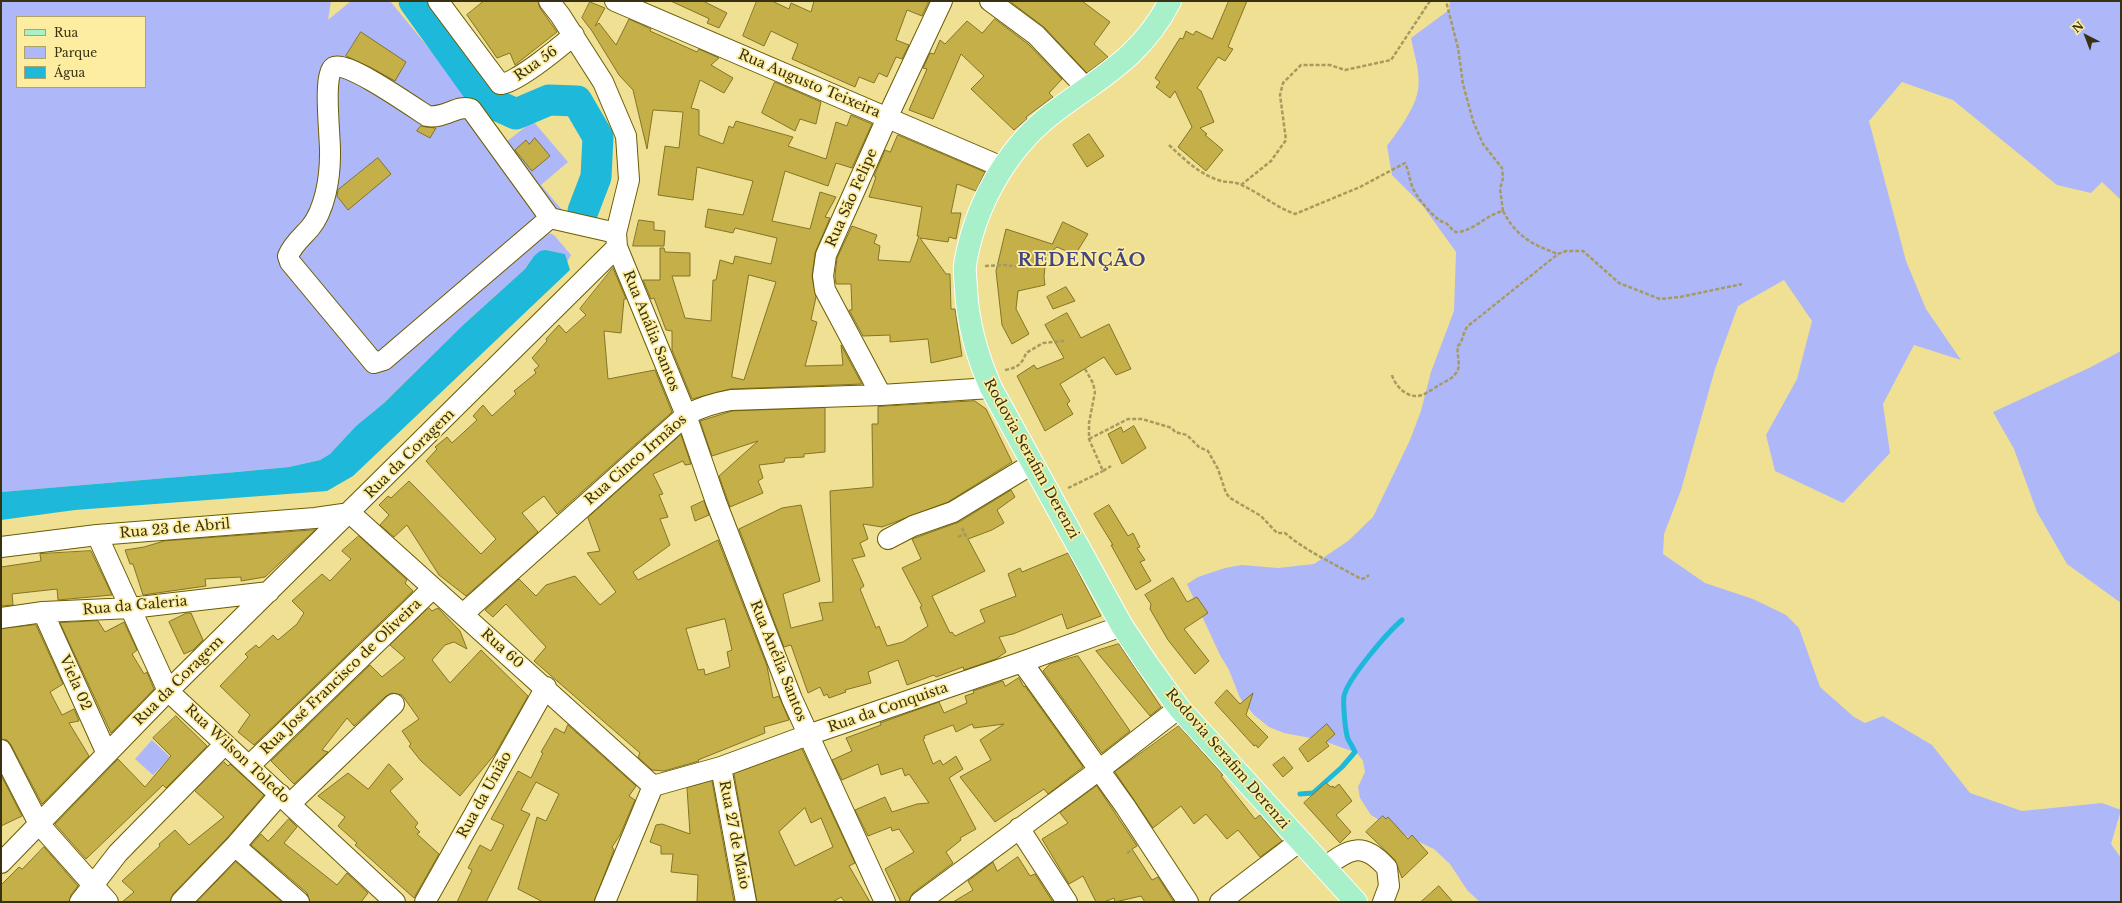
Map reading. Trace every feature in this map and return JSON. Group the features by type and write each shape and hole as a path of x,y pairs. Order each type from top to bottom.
{"main road":[{"name":"Rodovia Serafim Derenzi","path":"1170,1 1164,14 1145,40 1118,67 1043,121 1024,139 1002,167 990,188 974,228 965,266 967,313 975,348 988,380 1032,464 1122,626 1179,708 1356,902"}],"street":[{"name":"Rua Augusto Teixeira","path":"615,1 1002,167"},
{"name":"Rua São Felipe","path":"881,395 825,290 823,276 826,255 887,118 942,1"},
{"path":"990,1 1036,35 1087,89"},
{"name":"Rua 56","path":"445,3 500,84 510,82 549,56 574,35"},
{"path":"550,218 384,360 374,363 290,262 288,256 294,246 311,227 319,213 324,198 330,163 331,137 328,76 335,66 341,65 361,74 426,116 435,117 445,115 461,108 471,109 550,218 616,240 629,180 626,136 603,82 552,3"},
{"name":"Rua Anália Santos","path":"616,240 686,415"},
{"name":"Rua da Coragem","path":"7,857 168,691 350,513 616,240"},
{"name":"Rua Cinco Irmãos","path":"463,614 686,415 712,404 731,400 881,395 988,380"},
{"name":"Rua Anélia Santos","path":"686,415 716,502 792,699 885,902"},
{"path":"888,539 913,526 953,512 1032,464"},
{"name":"Rua 23 de Abril","path":"1,547 97,535 315,518 350,513"},
{"name":"Rua 60","path":"350,513 546,687 653,786"},
{"name":"Rua Wilson Toledo","path":"97,535 168,691 395,902"},
{"name":"Rua José Francisco de Oliveira","path":"249,766 433,588"},
{"name":"Rua da Galeria","path":"1,618 43,612 131,608 268,592"},
{"name":"Viela 02","path":"43,612 107,754"},
{"name":"Rua da Conquista","path":"653,786 721,767 808,734 1022,662 1122,626"},
{"path":"1022,662 1143,832 1188,902"},
{"name":"Rua da União","path":"425,902 546,687"},
{"path":"181,902 235,846 285,799 394,704"},
{"path":"920,902 1100,770 1179,708"},
{"path":"80,902 118,853 225,744"},
{"path":"1,750 39,824 108,902"},
{"name":"Rua 27 de Maio","path":"721,767 746,902"},
{"path":"605,902 653,786"},
{"path":"1019,828 1067,902"},
{"path":"1220,902 1300,841"},
{"path":"235,846 299,902"},
{"path":"1324,868 1347,852 1358,850 1370,852 1387,868 1389,886 1382,902"}],"path":[{"path":"1241,185 1271,161 1286,140 1280,95 1283,83 1301,65 1330,65 1345,70 1392,60 1430,1"},
{"path":"1446,1 1458,48 1463,84 1473,121 1483,144 1502,168 1503,178 1500,189 1503,211 1510,225 1521,237 1539,247 1558,254"},
{"path":"1169,145 1189,164 1205,175 1224,182 1241,185 1284,210 1296,214 1360,187 1405,163 1409,170 1412,187 1423,204 1452,231 1459,232 1474,228 1478,222 1496,212 1503,211"},
{"path":"1392,374 1394,382 1398,387 1407,394 1413,395 1421,395 1448,380 1456,373 1459,367 1457,351 1458,346 1462,342 1463,332 1486,311 1558,254 1566,251 1583,251 1619,283 1660,300 1742,284"},
{"path":"981,266 1004,265 1028,268"},
{"path":"988,380 1018,367 1023,361 1026,353 1043,343 1064,341"},
{"path":"1085,369 1093,383 1095,392 1089,423 1089,439 1103,470"},
{"path":"1089,439 1128,419 1136,418 1163,424 1172,428 1175,432 1188,435 1199,447 1208,451 1218,469 1226,493 1230,498 1261,516 1277,532 1285,533 1295,542 1303,545 1314,554 1360,579 1369,575"},
{"path":"1052,498 1111,466"},
{"path":"958,537 965,534"}],"green space":[{"path":"1,1 331,1 328,20 351,1 390,1 506,142 533,121 568,162 541,185 568,217 549,233 554,235 571,255 567,262 565,254 546,250 534,256 525,269 462,326 384,403 356,426 330,454 320,460 289,467 1,492"},
{"path":"1450,1 2121,1 2121,200 2102,182 2091,193 2057,185 1953,100 1902,82 1869,121 1906,261 1926,309 1961,360 1914,345 1883,404 1890,453 1843,503 1775,471 1766,435 1797,379 1812,321 1784,280 1738,306 1715,369 1681,490 1664,534 1663,554 1705,583 1753,599 1786,615 1799,628 1820,687 1854,717 1865,723 1883,716 1932,745 1970,793 2022,811 2102,803 2121,810 2111,844 2121,858 2121,902 1480,902 1467,890 1450,864 1434,849 1400,833 1371,815 1360,798 1358,787 1365,772 1363,761 1357,753 1321,740 1284,733 1269,727 1254,715 1240,698 1229,670 1220,655 1187,584 1198,577 1225,568 1242,565 1278,568 1314,564 1348,541 1373,517 1410,440 1421,411 1431,372 1454,311 1456,252 1423,206 1392,175 1387,146 1410,112 1418,90 1418,71 1411,38 1449,10"},
{"path":"2121,351 2121,603 2067,564 2037,512 2014,449 1993,412 2089,368"},
{"path":"152,740 170,757 153,775 135,759"}],"water":[{"path":"546,250 565,254 570,270 353,476 327,491 75,510 1,520 1,492 289,467 320,460 330,454 356,426 384,403 462,326 525,269 534,256 540,251"}],"building":[{"path":"484,1 538,1 540,8 557,32 515,65 510,53 497,58 467,15"},
{"path":"671,1 703,1 727,13 719,28 707,23 709,19"},
{"path":"757,1 772,1 789,9 791,3 811,12 814,1 929,1 922,16 907,10 896,40 909,45 902,59 896,57 887,77 879,73 874,83 859,77 855,87 792,59 798,44 771,31 764,46 743,36"},
{"path":"1013,1 1082,1 1110,22 1094,44 1108,57 1087,73 1044,27 1012,3"},
{"path":"1229,1 1247,1 1228,47 1233,49 1225,61 1218,57 1197,88 1201,91 1214,122 1200,128 1207,134 1205,135 1223,150 1206,171 1178,147 1192,127 1175,91 1170,98 1156,87 1160,82 1155,78 1180,38 1183,39 1186,31 1193,35 1196,31 1212,39"},
{"path":"590,2 605,8 595,26 599,23 616,45 629,19 651,29 650,31 697,52 699,49 719,58 711,65 733,78 724,93 700,80 691,108 699,110 699,135 723,144 729,126 733,128 736,121 793,137 788,146 826,159 836,122 847,126 851,115 872,124 852,168 836,163 828,186 785,171 772,221 810,229 820,192 836,197 825,217 830,218 815,253 812,277 816,297 811,320 817,322 805,366 843,365 841,345 862,384 730,389 692,399 672,350 672,331 666,330 654,298 651,299 643,280 660,280 660,248 664,248 665,252 690,253 690,276 672,276 685,318 711,321 713,280 716,280 720,260 733,264 735,256 771,264 777,238 735,228 733,233 705,227 708,209 743,215 753,181 697,167 693,200 658,195 665,146 679,148 683,112 653,110 647,149 633,90 619,75 592,31 582,18","holes":["749,275 776,282 744,380 732,377"]},
{"path":"995,19 1028,44 1062,79 1049,93 1053,97 1026,117 1027,119 1014,130 971,89 984,76 961,54 933,119 909,110 927,69 923,68 930,53 934,54 940,40 945,44 967,21 982,33"},
{"path":"361,32 406,62 395,81 346,56"},
{"path":"775,82 821,102 816,124 800,119 795,131 762,113"},
{"path":"421,126 436,128 430,138 417,131"},
{"path":"1089,134 1104,156 1087,167 1073,145"},
{"path":"898,135 985,172 976,191 957,184 951,213 961,213 956,239 949,237 948,242 920,238 946,274 950,274 951,309 955,309 962,356 931,363 928,339 890,342 890,335 863,336 849,310 852,310 851,284 836,284 835,276 837,258 852,226 877,235 874,243 880,246 878,260 910,262 919,236 917,236 922,207 869,197 876,177 874,176 885,150 890,152"},
{"path":"535,138 550,156 532,171 515,150 526,140 529,144"},
{"path":"378,158 391,174 348,210 337,196 338,190"},
{"path":"639,220 654,222 654,230 665,231 664,246 633,246"},
{"path":"1063,222 1088,234 1075,255 1057,247 1046,256 1044,277 1045,285 1018,291 1016,309 1029,334 1012,344 1002,325 996,271 1006,229 1052,244"},
{"path":"613,268 626,299 624,299 621,333 604,331 608,379 655,370 672,412 557,514 544,496 522,513 538,532 466,596 439,575 407,525 394,537 380,525 389,515 379,505 388,496 391,498 409,481 481,554 496,539 426,461 437,449 435,447 447,437 452,443 477,420 473,416 483,405 492,416 516,394 514,391 536,373 534,370 539,366 532,358 547,341 546,339 559,325 566,333 586,315 580,309"},
{"path":"1066,287 1075,301 1053,309 1047,297"},
{"path":"1067,313 1081,338 1109,324 1131,369 1116,375 1104,357 1060,384 1070,401 1067,404 1073,414 1045,431 1017,376 1034,365 1037,369 1064,358 1045,325"},
{"path":"975,401 986,409 1012,462 948,502 882,527 863,524 868,539 860,543 865,556 852,559 864,586 860,589 876,628 879,626 887,646 903,642 928,626 920,607 922,606 902,568 921,559 912,539 959,522 1011,490 1015,497 997,510 1004,523 992,530 968,539 985,571 932,596 950,633 952,632 955,636 985,622 980,610 1016,596 1008,574 1020,568 1022,572 1068,553 1101,616 1067,629 1062,614 1013,634 999,637 1006,652 996,659 964,670 963,667 936,677 934,675 907,685 898,660 868,672 871,683 845,690 846,692 829,698 827,694 824,696 820,687 808,693 791,645 784,647 739,529 782,508 801,505 820,581 783,594 791,628 823,620 819,603 833,602 830,491 873,487 872,424 878,424 878,407"},
{"path":"825,408 825,452 804,454 804,457 785,458 784,462 759,465 763,478 758,481 763,493 730,507 719,476 758,441 712,456 700,421 732,411"},
{"path":"1134,426 1146,448 1122,464 1108,434 1121,427 1123,432"},
{"path":"681,435 691,464 685,465 683,461 653,474 663,494 659,495 668,517 660,519 670,545 633,572 638,580 718,540 767,666 773,698 779,696 789,720 764,727 765,733 698,760 699,761 664,771 652,770 638,757 640,753 534,661 546,647 506,604 493,617 485,610 519,579 536,596 546,585 575,576 600,605 616,592 587,553 600,551 588,518","holes":["725,619 732,650 727,652 730,667 705,675 704,669 698,670 686,629"]},
{"path":"704,501 709,515 695,521 691,507"},
{"path":"1109,505 1128,536 1133,533 1140,547 1137,548 1145,560 1140,562 1151,581 1136,590 1111,545 1113,545 1094,514"},
{"path":"315,530 265,577 241,581 241,577 205,579 206,586 143,595 133,564 130,564 125,550 144,547 164,541"},
{"path":"359,536 407,580 405,583 413,591 254,745 238,732 250,715 220,686 248,657 245,654 256,645 259,648 273,635 278,640 297,624 304,613 292,601 322,574 330,581 351,559 342,551"},
{"path":"91,551 112,595 58,600 57,589 12,594 13,605 1,606 1,567 41,561 40,554"},
{"path":"1173,578 1187,602 1197,597 1208,613 1184,629 1209,661 1195,674 1168,640 1150,609 1151,604 1145,595"},
{"path":"429,608 432,611 438,608 460,631 467,649 454,642 445,645 432,660 450,683 481,650 528,696 495,754 460,796 421,761 409,746 411,744 402,731 419,719 402,695 392,693 386,696 354,726 347,718 322,750 328,752 294,784 271,761 370,665 382,677 405,658 390,645"},
{"path":"187,613 191,613 203,640 193,650 184,654 169,622"},
{"path":"98,621 105,632 124,622 137,650 132,654 144,674 147,672 154,689 111,733 60,623"},
{"path":"36,625 63,684 50,692 62,715 74,709 79,721 69,723 89,756 42,804 11,745 7,740 1,739 1,629"},
{"path":"1119,644 1161,707 1150,716 1096,651"},
{"path":"1078,656 1130,731 1102,753 1043,671 1050,664"},
{"path":"1019,678 1083,767 1048,794 1044,789 995,822 960,777 991,760 980,740 1004,724 974,728 972,724 956,732 953,725 924,736 925,738 923,739 933,764 940,760 943,765 956,756 963,769 949,778 976,829 960,838 961,840 946,852 953,863 913,893 909,901 901,902 885,869 914,852 899,829 892,831 891,827 868,836 855,810 885,797 892,812 917,804 929,803 909,774 905,776 902,768 881,775 878,764 842,780 832,760 852,751 846,738 881,725 880,723 939,702 944,713 967,703 965,696 974,693 973,691 1003,681 1005,686"},
{"path":"1227,690 1240,704 1253,693 1246,715 1268,737 1258,748 1256,745 1254,746 1215,703"},
{"path":"176,716 207,746 166,788 163,785 86,859 55,824 118,759 145,787 171,756 153,738"},
{"path":"1327,724 1335,734 1326,742 1329,746 1308,762 1299,749"},
{"path":"568,725 636,786 629,796 635,800 620,835 612,847 614,850 594,902 543,902 518,889 537,817 546,821 559,794 536,782 521,810 530,814 486,902 457,902 472,870 468,868 480,845 491,851 504,825 491,819 518,771 531,778 543,753 541,752 555,728 564,733"},
{"path":"1179,726 1223,775 1221,776 1255,819 1260,815 1282,841 1260,857 1238,830 1227,839 1206,814 1194,824 1181,806 1153,828 1115,772"},
{"path":"802,749 855,863 849,866 870,902 845,902 841,897 833,902 757,902 734,774","holes":["805,808 811,823 821,818 833,847 795,866 779,832"]},
{"path":"1284,757 1293,768 1283,777 1273,765"},
{"path":"224,762 228,766 230,764 264,795 227,838 173,894 170,902 122,902 134,892 122,881 175,830 189,845 224,817 195,791"},
{"path":"389,764 403,779 390,791 418,823 415,827 420,832 417,834 439,854 414,898 355,845 357,843 338,826 345,817 318,796 348,773 368,789"},
{"path":"1,775 22,816 1,826"},
{"path":"712,781 734,902 697,902 698,875 671,872 673,854 661,854 661,846 650,842 656,825 662,824 690,834 687,788"},
{"path":"1326,783 1334,788 1339,784 1352,801 1336,815 1351,832 1340,843 1304,803"},
{"path":"1097,786 1137,846 1132,849 1152,880 1158,877 1174,902 1145,902 1141,896 1115,902 1114,898 1104,902 1096,902 1083,876 1069,884 1042,839 1068,823 1060,813"},
{"path":"1383,816 1386,819 1388,817 1408,839 1412,835 1428,853 1402,878 1395,860 1366,832"},
{"path":"289,819 297,827 284,843 337,885 347,873 368,893 361,902 310,902 307,893 251,845 261,834 268,841"},
{"path":"44,847 78,886 71,895 69,902 1,902 1,885 19,867 22,869"},
{"path":"1018,857 1030,876 1035,874 1053,902 953,902 973,890 968,881 993,862 997,871"},
{"path":"236,862 282,902 197,902"},
{"path":"1439,886 1453,902 1421,902"}],"waterway":[{"path":"414,1 485,100 516,114 549,100 577,101 598,137 596,177 583,211"},
{"path":"1300,794 1313,793 1342,767 1355,752 1347,735 1344,718 1344,696 1347,688 1360,667 1402,620"}],"district":[{"name":"REDENÇÃO","path":"1082,261"}]}
